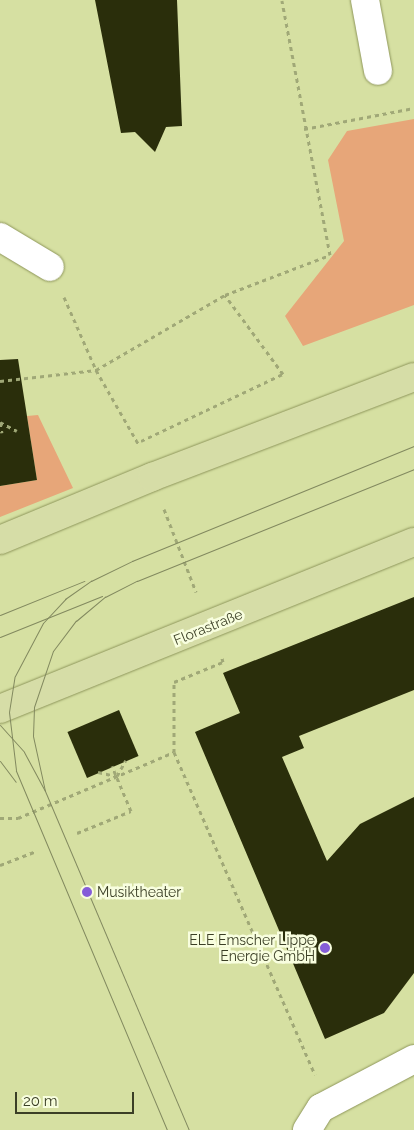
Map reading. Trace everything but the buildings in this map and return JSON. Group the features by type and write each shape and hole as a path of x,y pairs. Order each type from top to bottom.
{"main road":[{"path":"0,540 152,477 414,377"},
{"name":"Florastraße","path":"0,709 209,627 414,542"}],"street":[{"path":"365,0 378,71"},
{"path":"0,236 50,267"},
{"path":"312,1121 414,1059"}],"path":[{"path":"0,381 96,370 225,295 330,255 304,129 282,0"},
{"path":"304,129 414,108"},
{"path":"50,267 96,370 139,442 223,662 174,682 174,752 322,1090 312,1121"},
{"path":"139,442 284,374 225,295"},
{"path":"229,400 232,409"},
{"path":"0,421 17,431"},
{"path":"0,421 2,433"},
{"path":"0,818 18,818 174,752"},
{"path":"117,776 126,760"},
{"path":"76,833 131,811 112,766"},
{"path":"98,772 117,776"},
{"path":"0,865 36,851"}],"shaded area":[{"path":"414,119 414,305 303,346 285,316 344,241 328,160 347,131"},
{"path":"38,415 73,488 0,517 0,486 37,480 27,416"}],"tram line":[{"path":"167,1130 16,770 9,712 15,676 43,623 65,599 91,581 132,561 414,446"},
{"path":"45,791 33,736 34,707 53,651 76,621 105,597 137,581 414,469"},
{"path":"0,615 84,581"},
{"path":"0,637 102,596"},
{"path":"0,725 24,752 45,791 189,1130"},
{"path":"0,761 16,782"}],"place":[{"name":"Musiktheater","path":"87,892"},
{"name":"ELE Emscher Lippe Energie GmbH","path":"325,948"}]}
